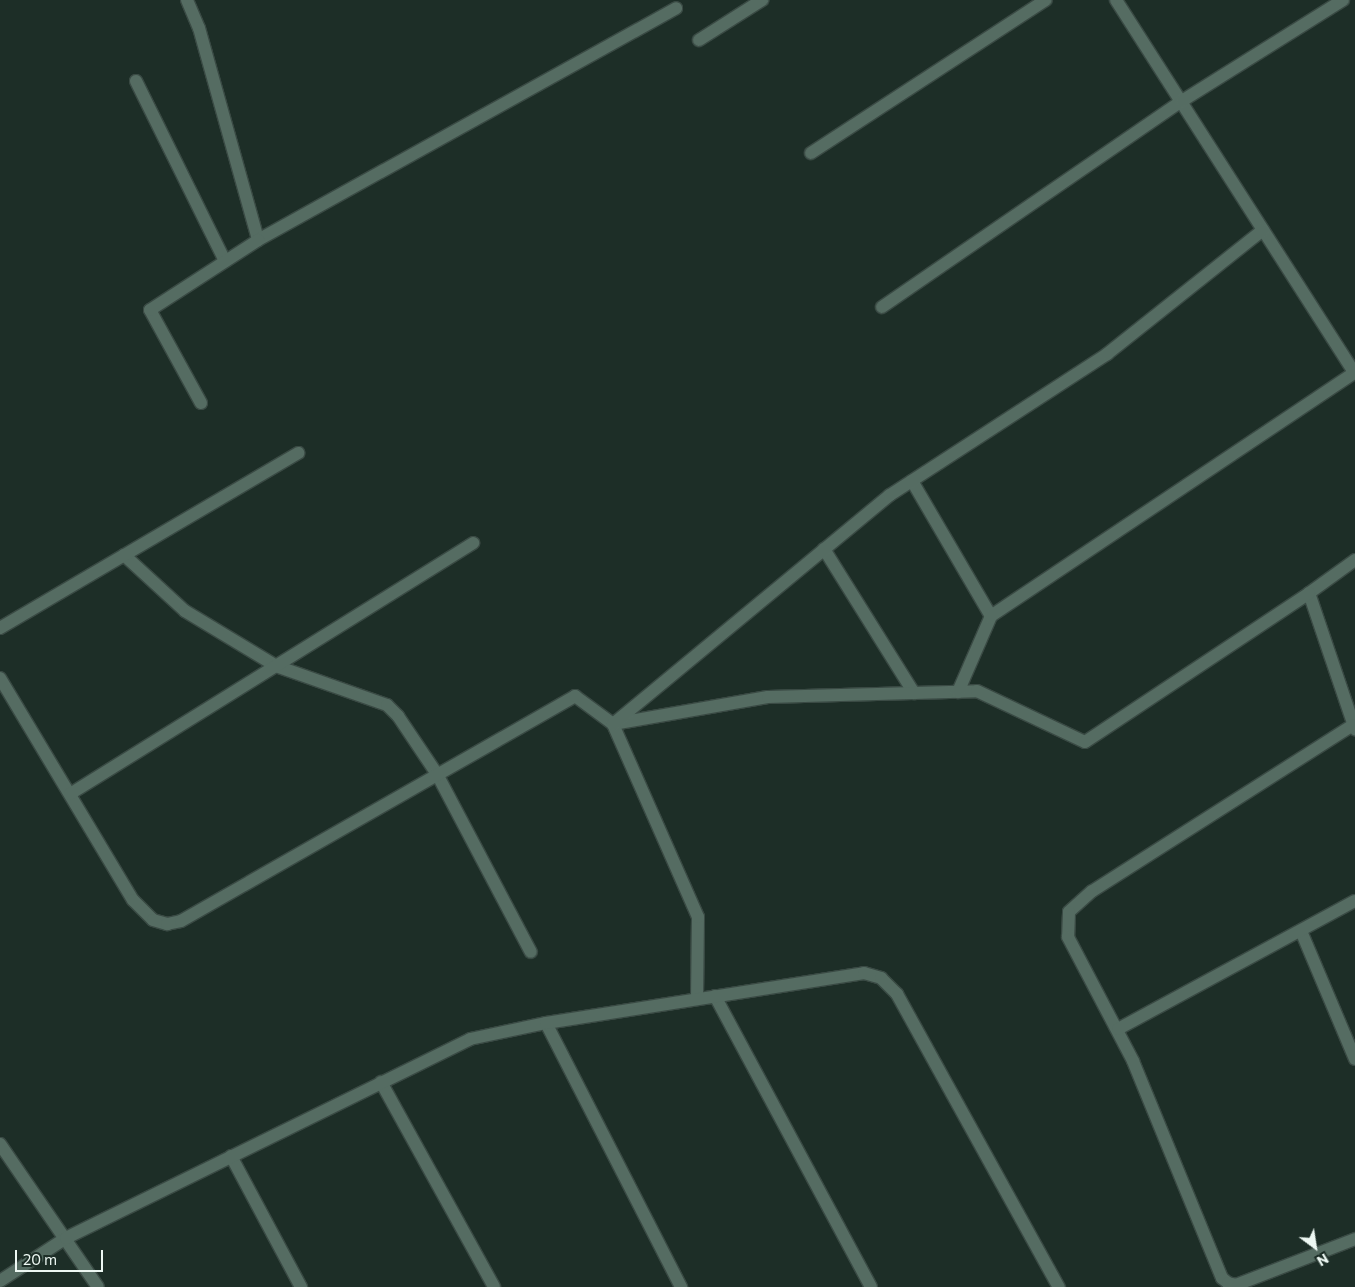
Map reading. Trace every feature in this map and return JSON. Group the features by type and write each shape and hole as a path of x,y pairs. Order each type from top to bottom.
{"street":[{"path":"187,0 199,28 258,240"},
{"path":"699,40 762,0"},
{"path":"811,153 1046,0"},
{"path":"958,692 991,616 1355,373 1182,100 1116,0"},
{"path":"882,307 1182,100 1343,0"},
{"path":"202,403 150,310 258,240 676,8"},
{"path":"136,81 225,261"},
{"path":"614,724 824,549 912,481 1107,354 1263,230"},
{"path":"0,628 298,453"},
{"path":"912,481 991,616"},
{"path":"70,794 473,543"},
{"path":"824,549 914,693"},
{"path":"124,555 185,611 276,666 387,705 398,716 437,774 531,952"},
{"path":"614,724 768,697 977,691 1085,742 1309,593 1355,560"},
{"path":"1309,593 1354,727 1092,891 1069,912 1068,937 1118,1029 1222,1278 1228,1283 1236,1285 1355,1239"},
{"path":"0,678 133,900 153,920 167,924 181,921 575,696 614,724 698,917 697,999"},
{"path":"1118,1029 1355,901"},
{"path":"1301,931 1355,1060"},
{"path":"0,1281 66,1238 470,1039 546,1023 864,973 881,978 897,994 1059,1287"},
{"path":"715,996 871,1287"},
{"path":"546,1023 681,1287"},
{"path":"382,1082 494,1287"},
{"path":"0,1144 98,1287"},
{"path":"231,1156 301,1287"}]}
